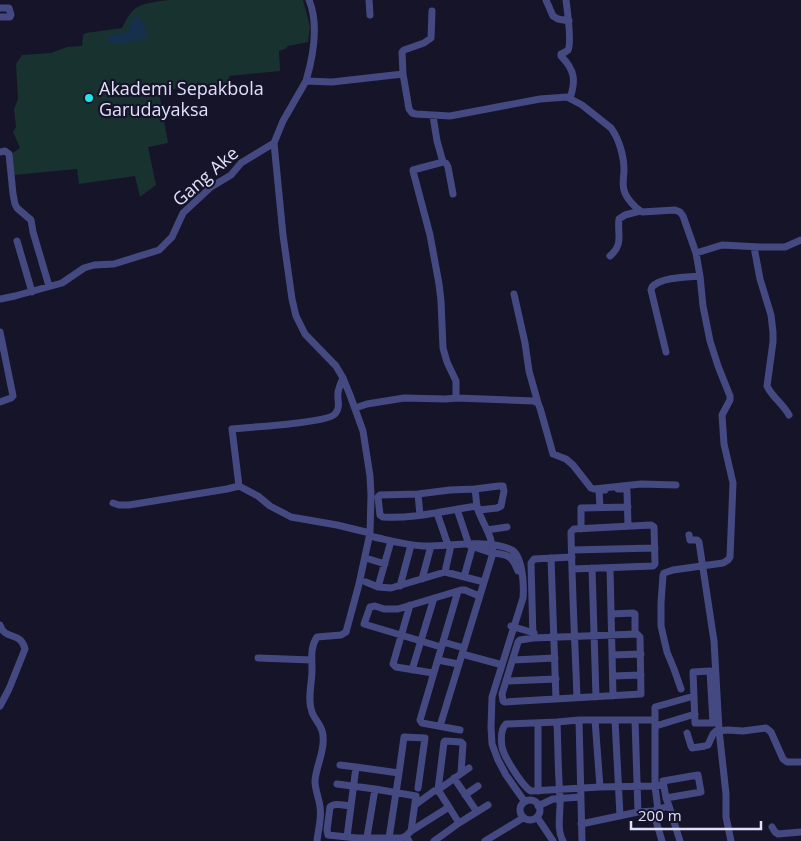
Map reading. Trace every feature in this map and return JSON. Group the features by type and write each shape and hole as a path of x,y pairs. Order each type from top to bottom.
{"street":[{"path":"310,0 315,34 306,81 283,121 274,143 283,236 296,316 305,334 329,359 343,378 362,431 370,476 372,535 346,632 341,635 317,637 314,640 312,650 310,706 313,716 322,728 324,744 315,778 315,789 321,813 317,841"},
{"path":"368,0 370,15"},
{"path":"546,0 553,16 569,21"},
{"path":"566,0 569,21 569,47 561,56 574,78 570,98"},
{"path":"0,8 9,8 10,17 0,17"},
{"path":"432,11 431,38 402,52 409,110 412,113 450,116 540,99 570,98 588,110 615,134 624,168 624,191 640,211"},
{"path":"306,81 332,82 404,74"},
{"path":"433,116 437,141 443,162 448,167 453,194"},
{"name":"Gang Ake","path":"0,299 62,283 84,268 94,265 114,264 159,250 172,237 180,217 190,206 211,187 231,175 241,163 274,143"},
{"path":"0,152 5,151 9,154 12,194 15,204 31,220 49,286"},
{"path":"443,162 413,170 413,172 430,235 441,300 443,348 456,381 456,398"},
{"path":"610,256 616,250 619,242 619,219 625,215 640,211 670,210 680,212 696,253 702,306 710,340 730,396 730,400 722,415 724,444 733,490 730,558 723,563 673,570 663,575 660,603 661,626 666,652 681,689"},
{"path":"17,240 32,292"},
{"path":"696,253 722,244 785,247 801,240"},
{"path":"754,247 760,279 771,315 773,332 767,386 786,409 788,415"},
{"path":"666,352 652,287 654,284 670,279 700,275"},
{"path":"514,294 525,342 529,371 553,454 566,459 594,489 641,484 676,485"},
{"path":"0,332 13,396 0,402"},
{"path":"239,486 232,429 301,423 332,417 339,406 338,393 343,378"},
{"path":"355,408 367,404 404,398 456,398 534,401 538,403"},
{"path":"113,503 129,505 239,486 289,516 337,525 391,541 431,546 492,544 511,550 518,558 522,571 524,591 492,686 488,705 488,746 496,767 505,782 523,804"},
{"path":"503,486 501,506 497,508 457,509 420,515 383,517 380,514 378,496 380,495 475,489 503,486"},
{"path":"440,726 493,553 492,544 478,508 475,489"},
{"path":"600,507 600,490 625,489 627,492 628,526"},
{"path":"418,494 420,515"},
{"path":"581,528 581,508 628,507"},
{"path":"457,509 471,545 464,577"},
{"path":"437,513 450,545 445,572"},
{"path":"572,569 653,566 655,564 653,526 581,528 574,529 571,532 572,569 577,698"},
{"path":"487,530 507,527"},
{"path":"689,535 690,540 697,540 699,542 714,641 719,730 726,794 726,816 731,841"},
{"path":"378,587 391,541"},
{"path":"400,586 411,545"},
{"path":"471,545 493,553 509,556 512,558 518,571 520,591 492,697 491,727 492,744 498,760 523,804"},
{"path":"422,579 431,546"},
{"path":"533,635 531,563 534,559 572,554 655,548"},
{"path":"551,558 556,699"},
{"path":"369,559 385,564"},
{"path":"592,568 596,697"},
{"path":"610,568 613,696"},
{"path":"366,582 387,589 445,572 484,582"},
{"path":"479,596 464,590 398,609 390,610 372,606 364,624 422,642 442,644 499,664"},
{"path":"458,591 420,720 422,723 460,730"},
{"path":"412,670 434,598"},
{"path":"410,605 393,664 396,667 433,673"},
{"path":"611,614 635,614 636,634"},
{"path":"0,625 3,633 21,640 26,649 0,706"},
{"path":"512,627 533,635 554,637 639,635 641,694 504,702 502,694 520,640 533,635"},
{"path":"612,655 640,654"},
{"path":"258,658 312,660"},
{"path":"512,660 555,658"},
{"path":"438,660 458,664"},
{"path":"710,671 713,723 695,723 695,714 693,672 710,671"},
{"path":"613,676 641,675"},
{"path":"506,681 556,679"},
{"path":"662,841 655,810 657,722 655,707 694,696"},
{"path":"663,785 531,791 526,788 502,746 502,728 506,724 578,720 657,722 695,714"},
{"path":"578,720 582,841"},
{"path":"595,720 600,787"},
{"path":"615,720 620,816"},
{"path":"635,720 638,812"},
{"path":"557,722 560,798 559,827 560,836 563,841"},
{"path":"538,723 538,791"},
{"path":"688,733 691,746 694,748 707,746 714,732 719,730 743,731 766,728 771,732 783,759 787,762 801,762"},
{"path":"388,838 404,737 425,738 415,806 406,838"},
{"path":"436,790 445,741 461,742 463,744 462,773"},
{"path":"340,765 398,773"},
{"path":"347,837 356,767"},
{"path":"415,806 469,768"},
{"path":"666,798 701,792 698,775 663,781 666,798 680,841"},
{"path":"454,778 477,812"},
{"path":"337,784 416,796"},
{"path":"465,795 478,786"},
{"path":"418,788 436,790 459,823"},
{"path":"367,837 375,789"},
{"path":"538,806 553,799 580,797"},
{"path":"528,801 534,802 538,806 539,812 535,818 528,820 524,818 520,812 523,804 528,801"},
{"path":"351,806 332,805 330,807 328,835 357,839 367,837 406,838 449,807"},
{"path":"434,841 488,805"},
{"path":"581,824 669,806"},
{"path":"485,841 524,818"},
{"path":"535,818 549,841"},
{"path":"535,818 553,841"},
{"path":"772,827 778,834 801,832"}],"green space":[{"name":"Akademi Sepakbola Garudayaksa","path":"168,0 303,0 310,27 308,42 288,46 279,51 280,71 229,76 231,93 202,96 188,88 171,89 161,86 159,92 168,143 148,147 156,185 140,197 135,176 79,184 77,169 13,175 11,154 20,148 13,132 16,127 14,109 18,99 16,64 22,55 51,53 67,47 82,46 83,35 86,33 122,28 130,15 139,6"}],"water":[{"path":"137,15 143,22 147,36 143,40 110,44 107,39 109,35 128,31 131,20"}],"place":[{"name":"Akademi Sepakbola Garudayaksa","path":"89,98"}]}
